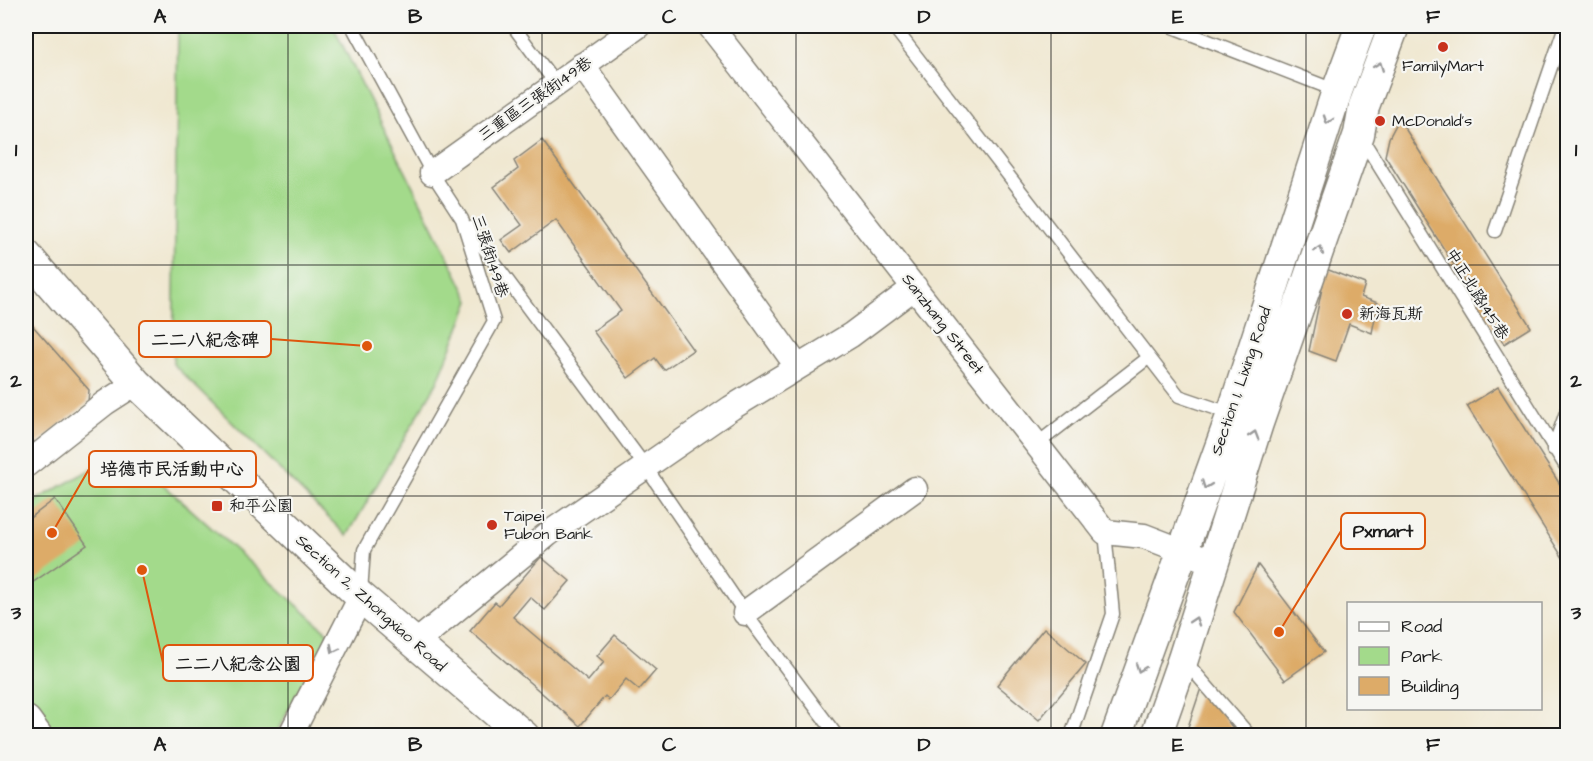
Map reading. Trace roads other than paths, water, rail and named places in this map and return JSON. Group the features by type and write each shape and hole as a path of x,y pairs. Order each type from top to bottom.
{"street":[{"name":"三重區三張街149巷","path":"432,173 638,26"},
{"name":"Sanzhang Street","path":"710,26 1105,532"},
{"name":"Section 1, Lixing Road","path":"1116,735 1232,414 1337,91 1361,26"},
{"name":"Section 1, Lixing Road","path":"1156,735 1183,659 1258,423 1359,134 1364,106 1394,26"},
{"path":"582,65 797,366"},
{"name":"Section 2, Zhongxiao Road","path":"26,255 136,383 361,597 414,644 525,735"},
{"path":"414,644 548,534 731,408 851,335 915,287"},
{"path":"26,465 136,383"},
{"path":"745,613 915,489"},
{"path":"1105,532 1144,536 1214,563"},
{"path":"290,735 361,597"},
{"path":"26,721 37,735"}],"lane":[{"name":"三張街149巷","path":"352,26 432,173 462,219 494,321 364,550 361,597"},
{"path":"513,26 556,84"},
{"path":"893,26 1179,396 1232,414"},
{"path":"1170,26 1337,91"},
{"path":"1495,231 1566,26"},
{"name":"中正北路145巷","path":"1359,134 1568,470"},
{"path":"462,219 645,466 745,613 837,735"},
{"path":"1037,444 1148,358"},
{"path":"1553,449 1568,407"},
{"path":"1071,735 1113,614 1105,532"},
{"path":"1183,659 1250,735"}],"place":[{"name":"FamilyMart","path":"1443,47"},
{"name":"McDonald's","path":"1380,121"},
{"name":"新海瓦斯","path":"1347,314"},
{"name":"二二八紀念碑","path":"367,346"},
{"name":"和平公園","path":"217,506"},
{"name":"Taipei Fubon Bank","path":"492,525"},
{"name":"培德市民活動中心","path":"52,533"},
{"name":"二二八紀念公園","path":"142,570"},
{"name":"Pxmart","path":"1279,632"}]}
